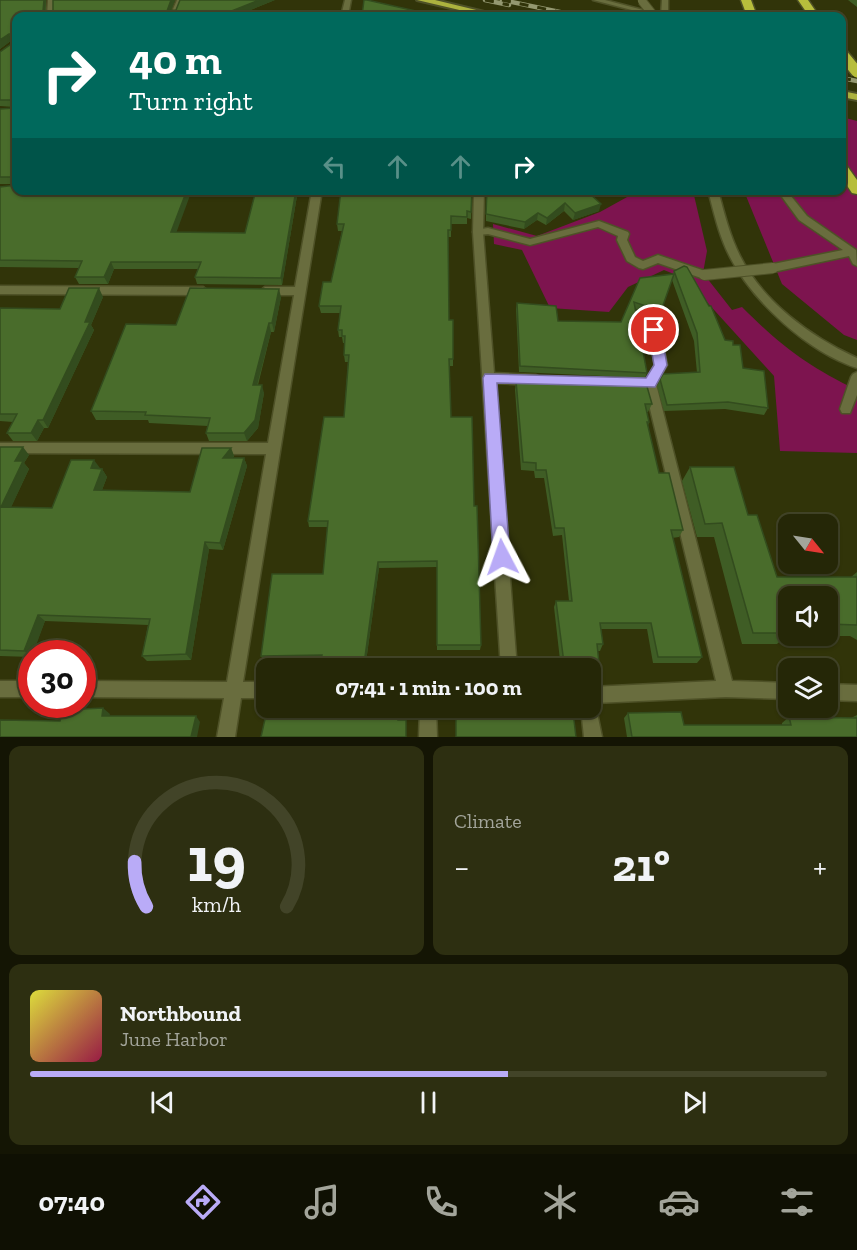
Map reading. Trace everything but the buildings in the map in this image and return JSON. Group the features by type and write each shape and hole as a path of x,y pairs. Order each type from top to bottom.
{"highway":[{"path":"422,0 464,12"},
{"path":"846,60 857,72"},
{"path":"846,175 857,190"}],"street":[{"path":"596,0 647,12"},
{"path":"226,737 316,195"},
{"path":"479,195 478,232 508,658"},
{"path":"714,195 724,231 739,264 769,302 811,338 857,363"},
{"path":"785,195 803,218 854,257"},
{"path":"478,232 488,231 530,242 599,224 624,234 622,240 632,259 643,265 658,259 704,275 854,257"},
{"path":"0,290 216,291"},
{"path":"252,291 300,291"},
{"path":"654,330 661,365 650,384 726,689"},
{"path":"490,378 547,380"},
{"path":"846,409 855,381"},
{"path":"615,382 650,384"},
{"path":"0,448 275,449"},
{"path":"0,689 18,689"},
{"path":"96,689 256,690"},
{"path":"601,695 726,689 778,691"},
{"path":"838,692 857,693"},
{"path":"428,718 428,737"},
{"path":"590,718 593,737"}],"shaded area":[{"path":"846,118 857,121 857,340 844,335 782,284 746,195 846,195"},
{"path":"631,195 694,195 707,251 703,273 732,310 742,307 795,354 857,390 857,453 780,451 774,376 686,279 664,270 628,287 609,312 550,308 522,250 494,244 493,224 537,236 600,212"}],"railway":[{"path":"485,0 509,5"},
{"path":"502,0 560,12"},
{"path":"846,79 857,81"}],"route":[{"path":"502,557 490,378 650,384 661,365 654,330"}]}
